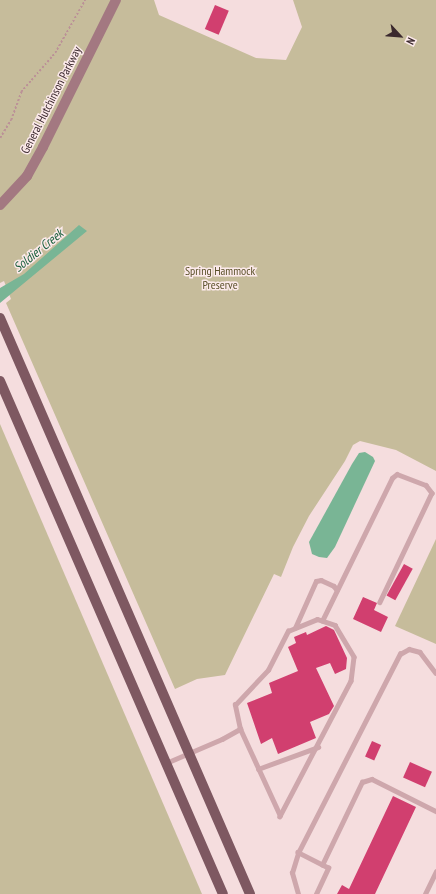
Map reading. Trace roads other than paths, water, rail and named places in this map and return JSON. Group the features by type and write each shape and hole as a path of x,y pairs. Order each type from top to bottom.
{"main road":[{"path":"0,318 250,894"},
{"path":"0,381 223,894"}],"street":[{"name":"General Hutchinson Parkway","path":"0,204 30,170 116,0"}],"lane":[{"path":"322,621 392,478 397,474 407,476 426,485 432,493 380,602"},
{"path":"295,628 316,581 321,580 334,586 337,590"},
{"path":"317,620 335,626 354,656 351,681 318,747 280,816 240,729 235,705 268,670 288,631 295,628 317,620"},
{"path":"298,894 292,873 298,853 400,654 409,649 420,652 436,673"},
{"path":"166,763 222,739 240,729"},
{"path":"258,769 318,747"},
{"path":"322,865 362,782 372,779 436,811"},
{"path":"298,853 328,868 316,894"},
{"path":"425,894 436,871"}],"water label":[{"name":"Soldier Creek","path":"39,251"}],"park label":[{"name":"Spring Hammock Preserve","path":"220,278"}]}
